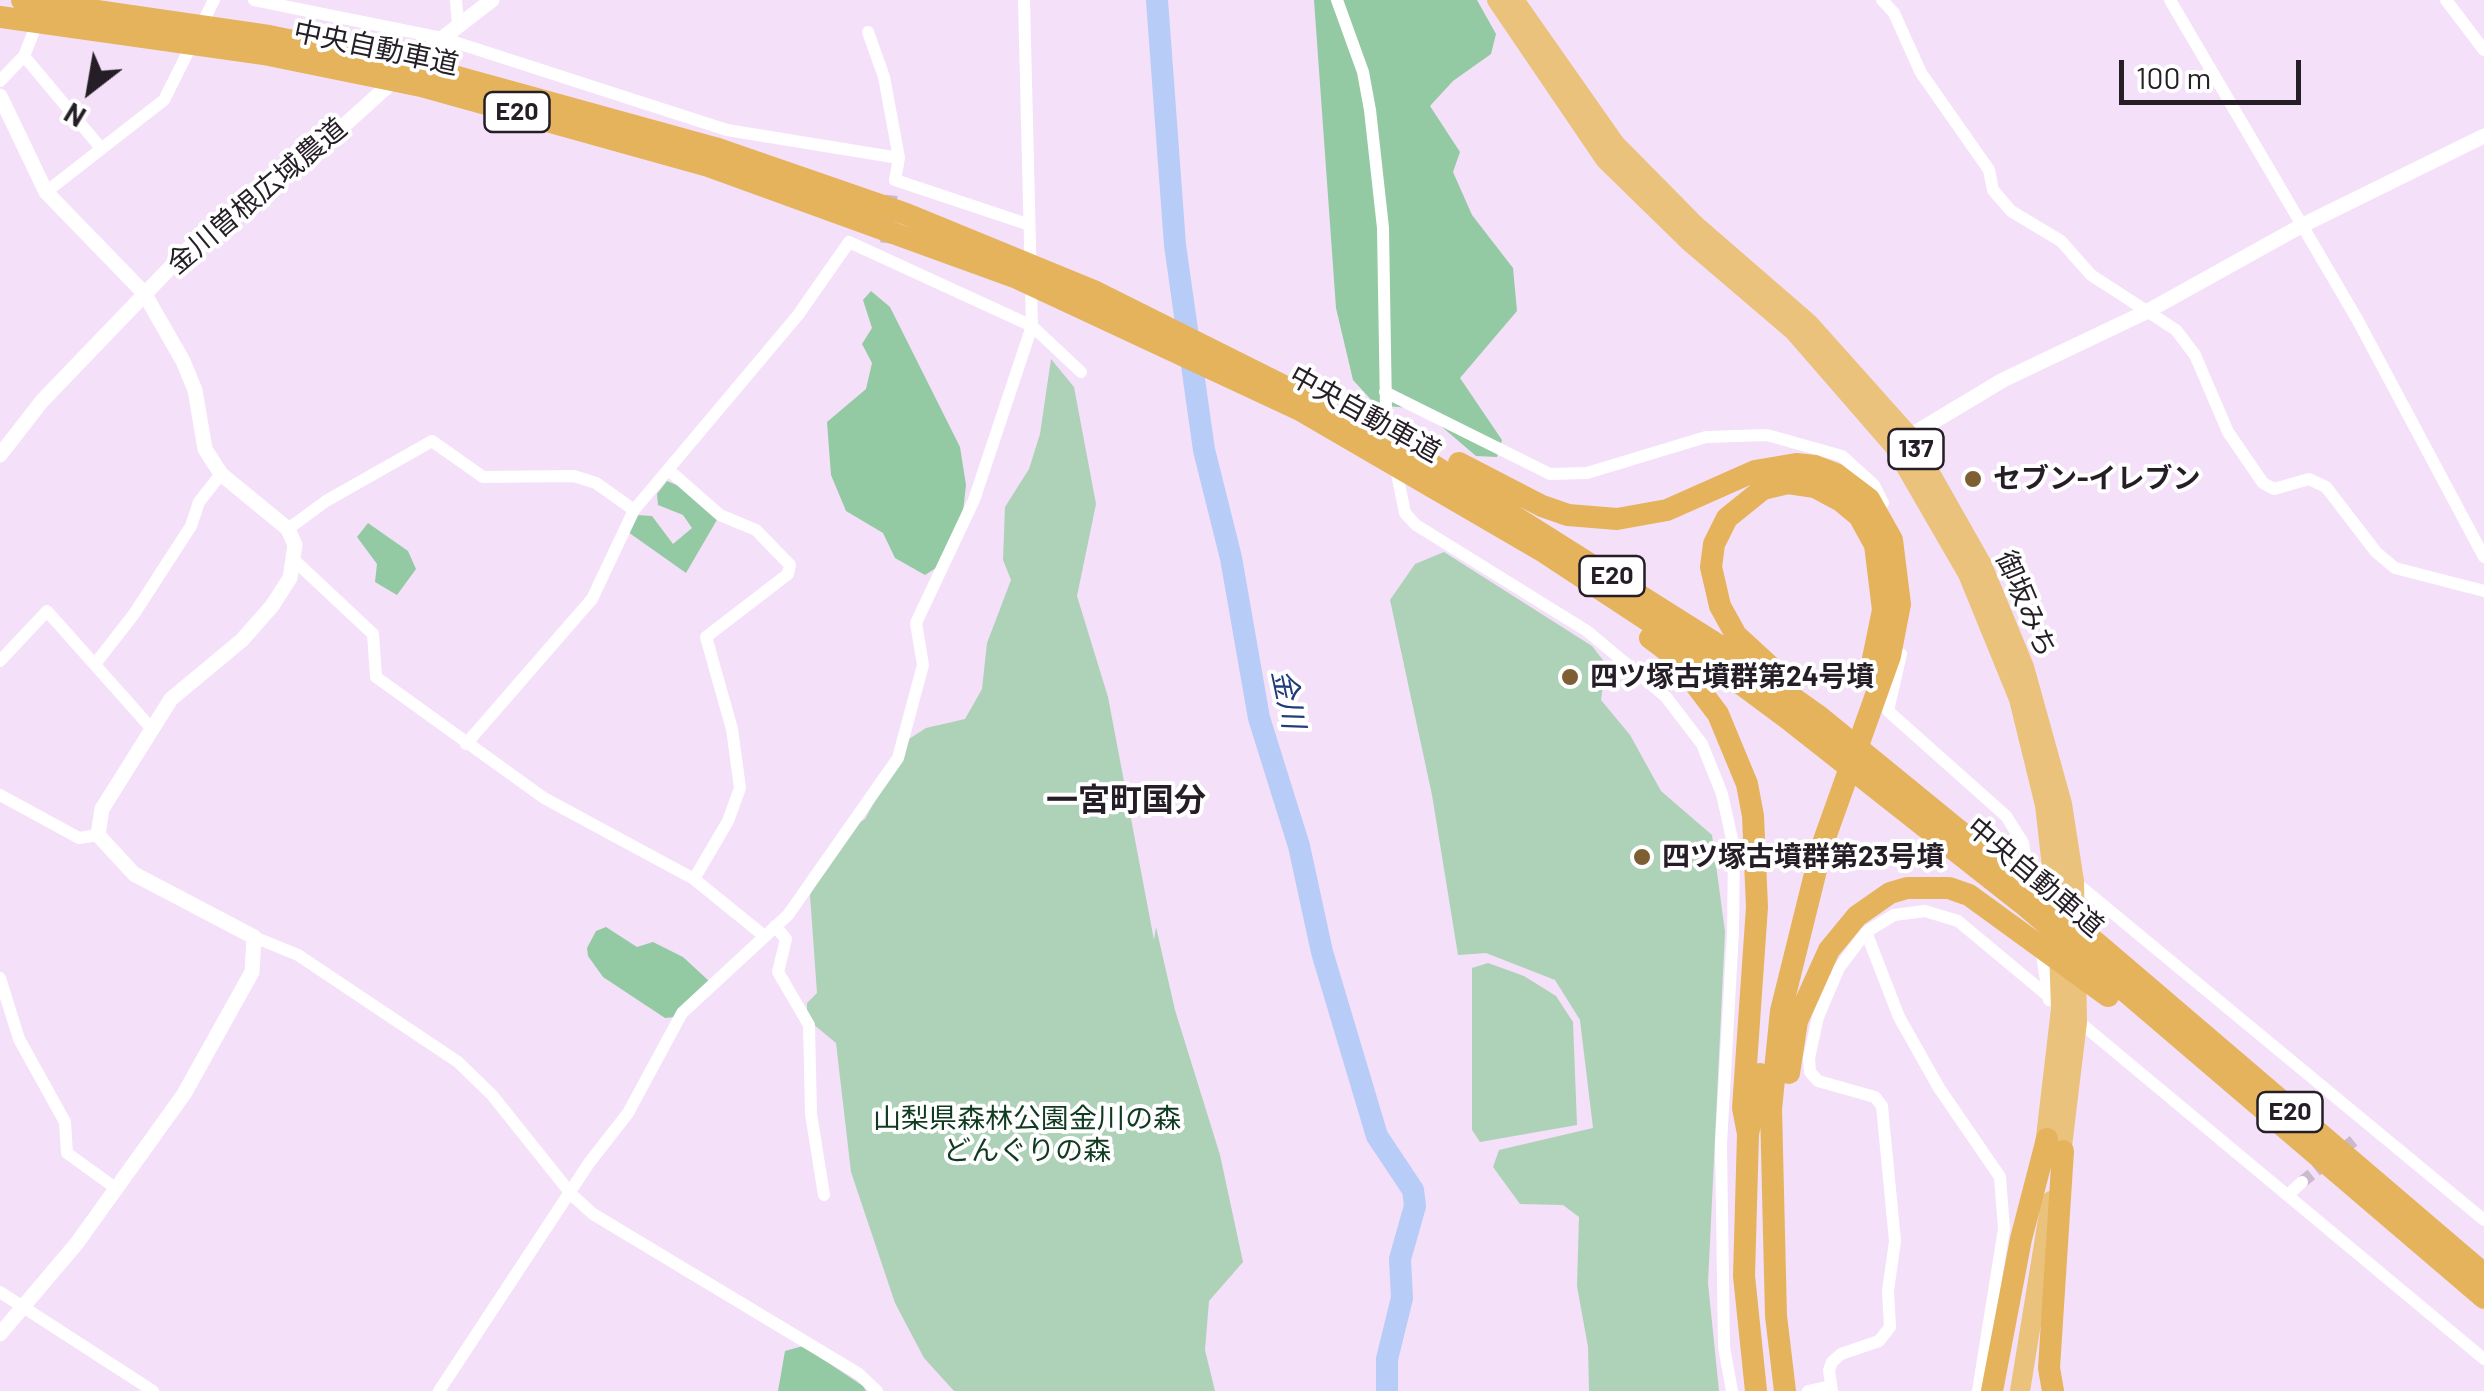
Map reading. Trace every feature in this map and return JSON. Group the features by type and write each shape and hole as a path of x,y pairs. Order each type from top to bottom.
{"highway":[{"name":"中央自動車道","path":"22,0 269,36 424,68 714,148 906,214 1408,470 1818,720"},
{"name":"御坂みち","path":"1497,0 1605,159 1691,242 1794,332 1902,441 1968,574 2018,699 2045,805 2057,896 2062,1010"},
{"name":"御坂みち","path":"1514,0 1625,154 1695,224 1808,323 1902,441 1982,565 2024,666 2062,804 2074,882 2055,1145 2020,1391"},
{"name":"中央自動車道","path":"0,17 245,51 421,86 708,166 1016,268 1180,331 1360,423 1369,420 1673,616 1818,720 1956,826 2096,966 2484,1274"},
{"path":"1398,437 1568,515 1638,518 1755,471 1796,464 1836,474 1869,499 1882,518 1898,561 1900,604 1895,633 1822,846 1788,972 1774,1076 1776,1316 1785,1391"},
{"path":"1408,470 1424,489 1616,610 1674,656 1718,714 1747,784 1756,858 1743,1108 1748,1134"},
{"path":"1756,1391 1744,1276 1748,1134 1793,900 1833,770 1870,675 1883,610 1875,545 1859,516 1814,487 1788,484 1763,489 1726,518 1714,544 1711,568 1720,606 1736,635 1818,720 1881,769"},
{"name":"中央自動車道","path":"1881,769 2025,894"},
{"path":"1774,1141 1786,1110 1792,1048 1807,993 1830,950 1857,916 1890,893 1930,886 1969,895 2020,929 2096,966"},
{"name":"E20","path":"2096,966 2191,1060 2210,1064 2484,1298"},
{"name":"御坂みち","path":"2004,1391 2055,1145"},
{"path":"1992,1391 2020,1239 2055,1145"},
{"path":"2054,1391 2049,1368 2055,1145"},
{"path":"1744,1276 1773,1391"},
{"path":"1776,1316 1804,1391"}],"street":[{"path":"0,81 25,54 47,0"},
{"path":"254,0 436,42 726,130 899,158"},
{"path":"456,0 458,25"},
{"name":"金川曽根広域農道","path":"0,455 42,400 191,246 298,166 436,42 492,0"},
{"path":"439,1391 590,1163 628,1113 682,1013 788,915 849,834 898,758 923,665 916,623 974,500 1032,326 1024,0"},
{"path":"1337,0 1363,72 1370,110 1383,228 1385,392 1405,513 1447,546 1588,631 1637,668 1702,744 1722,794 1734,848 1720,1144 1724,1347 1732,1391"},
{"path":"1882,0 1894,13 1921,73 1989,170 1993,190 2010,211 2060,241 2091,275 2176,330 2195,355 2228,432 2263,483 2274,488 2310,479 2326,487 2376,552 2395,568 2484,591"},
{"path":"2170,0 2356,319 2484,557"},
{"path":"2446,0 2484,50"},
{"path":"46,192 164,100 214,1"},
{"path":"868,32 884,77 899,158 894,186 1027,224"},
{"path":"25,54 100,147"},
{"path":"0,96 46,192 144,293 183,361 195,390 205,449 221,474 288,530 295,545 290,578 272,606 242,640 171,699 102,809 98,835"},
{"path":"1902,441 2003,380 2148,311 2300,226 2484,136"},
{"path":"466,744 592,599 634,510 670,472 798,315 849,242 885,249 1032,326 1080,372"},
{"path":"1385,392 1550,474 1587,473 1706,437 1767,435 1842,456 1874,485 1899,536 1908,587 1904,638 1888,711 2006,816 2023,843 2062,1010"},
{"path":"288,530 326,501 432,441 484,477 574,476 596,483 634,510"},
{"path":"670,472 720,515 756,530 790,565 788,574 706,637 732,729 740,788 728,821 694,879"},
{"path":"95,664 134,614 190,526 198,502 221,474"},
{"path":"294,560 373,634 376,677 544,798 694,879 786,939 778,972 809,1025 811,1114 824,1196"},
{"path":"0,661 47,611 152,729"},
{"path":"0,795 78,838 98,835"},
{"path":"98,835 134,874 254,937 298,955 458,1062 492,1096 572,1195 593,1214 859,1374 877,1391"},
{"path":"2074,882 2484,1220"},
{"path":"1804,1391 1832,1388 1832,1362 1842,1354 1880,1341 1890,1326 1888,1291 1895,1241 1882,1106 1875,1096 1818,1081 1810,1072 1809,1058 1818,1017 1839,968 1866,932 1894,915 1925,911 1958,921 2484,1359"},
{"path":"1866,932 1907,1031 1939,1088 2000,1177 2004,1228 1978,1391"},
{"path":"0,1334 27,1306 194,1076 252,972 254,937"},
{"path":"0,978 3,1006 65,1122 67,1153 114,1188"},
{"path":"2356,1138 2370,1127"},
{"path":"2289,1194 2302,1182"},
{"path":"0,1292 154,1391"}],"green space":[{"path":"1314,0 1477,0 1496,34 1491,54 1453,81 1430,106 1460,152 1453,172 1472,215 1513,268 1517,311 1460,378 1502,440 1497,457 1476,456 1421,409 1376,405 1353,380 1336,308"},
{"path":"871,291 890,307 960,447 966,485 963,512 936,568 925,575 895,558 883,533 846,511 831,475 827,422 866,389 872,363 862,344 872,328 863,300"},
{"name":"山梨県森林公園金川の森 どんぐりの森","path":"1051,359 1074,387 1096,504 1077,596 1108,697 1154,940 1156,927 1175,1010 1220,1155 1243,1262 1209,1301 1205,1350 1215,1391 954,1391 924,1358 895,1303 851,1172 836,1043 807,1019 807,1003 817,993 810,895 837,838 865,819 909,739 926,728 965,719 982,689 987,643 1011,580 1003,560 1005,507 1029,469 1040,434"},
{"path":"667,481 718,518 686,573 628,532 636,515 652,516 673,544 692,528 683,515 658,505 657,494"},
{"path":"368,523 408,551 416,569 397,595 375,582 377,564 357,537"},
{"path":"1444,552 1592,646 1606,664 1601,700 1630,735 1661,791 1712,835 1725,932 1708,1283 1719,1391 1589,1391 1588,1347 1577,1286 1579,1217 1563,1205 1520,1204 1493,1167 1499,1150 1593,1128 1580,1020 1555,980 1486,953 1458,955 1432,795 1390,600 1415,564"},
{"path":"606,927 637,947 653,942 683,957 709,981 675,1017 665,1018 603,977 588,956 587,948 596,931"},
{"path":"1488,963 1524,976 1556,996 1573,1022 1577,1125 1480,1142 1472,1130 1472,968"},
{"path":"803,1346 866,1391 778,1391 785,1351"}],"waterway":[{"name":"金川","path":"1157,0 1175,245 1204,450 1231,558 1259,718 1299,846 1322,952 1377,1136 1413,1190 1415,1206 1400,1259 1402,1298 1387,1359 1387,1391"}],"tunnel":[{"path":"886,243 892,192"},
{"path":"2302,1182 2357,1138"}],"place":[{"name":"セブン-イレブン","path":"1973,479"},
{"name":"四ツ塚古墳群第24号墳","path":"1570,677"},
{"name":"四ツ塚古墳群第23号墳","path":"1642,857"}],"district":[{"name":"一宮町国分","path":"1126,800"}]}
